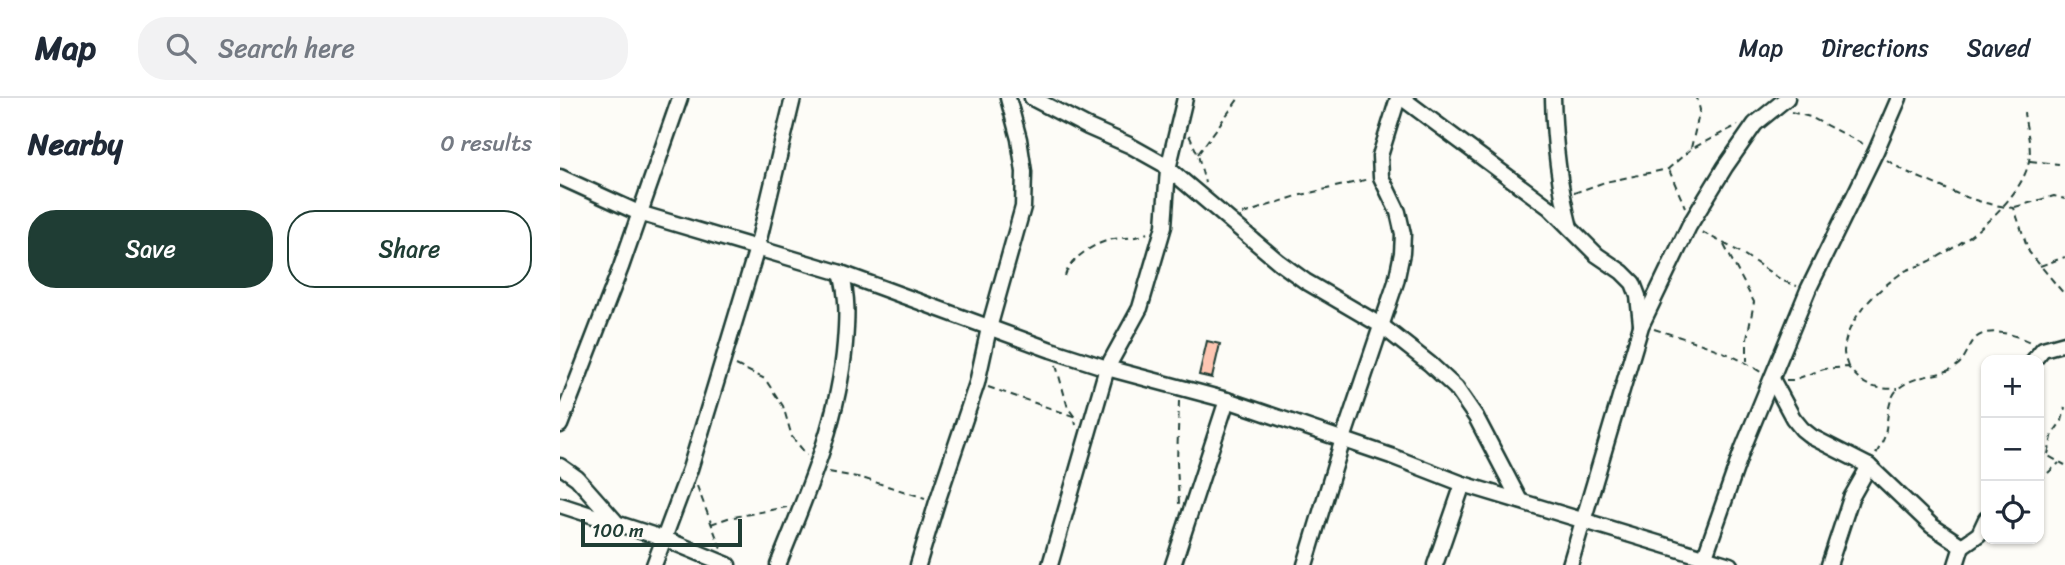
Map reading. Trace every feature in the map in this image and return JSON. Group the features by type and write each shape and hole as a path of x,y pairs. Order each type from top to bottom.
{"street":[{"path":"560,425 680,98"},
{"path":"653,565 665,540 690,468 757,248 793,98"},
{"path":"918,565 978,383 989,328 1023,207 1024,172 1008,98"},
{"path":"1032,98 1129,145 1168,169 1226,220 1305,281 1382,326 1456,388 1476,417 1520,501"},
{"path":"1050,565 1107,368 1140,308 1164,226 1168,169 1185,98"},
{"path":"1305,565 1343,439 1396,282 1402,253 1403,234 1398,212 1381,177 1380,156 1400,98 1550,208 1597,255 1622,272 1633,284 1638,296 1641,326"},
{"path":"1553,98 1554,139 1562,194 1571,229"},
{"path":"1570,565 1641,326 1689,226 1744,139 1755,124 1787,98"},
{"path":"1705,556 1743,448 1808,290 1899,98"},
{"path":"560,177 639,213 841,274 1051,351 1227,400 1343,439 1462,484 1730,565"},
{"path":"778,565 816,470 836,405 844,363 848,307 841,274"},
{"path":"2039,355 2065,343"},
{"path":"1772,379 1802,429 1812,437 1869,466 1898,491 1914,510 1962,546"},
{"path":"1173,565 1227,400"},
{"path":"560,466 577,478 616,522"},
{"path":"1829,565 1851,499 1869,466"},
{"path":"1435,565 1462,484"},
{"path":"560,505 616,522 728,565"},
{"path":"1956,565 1962,546 1981,530"}],"path":[{"path":"1198,155 1239,98"},
{"path":"1691,149 1700,110 1697,98"},
{"path":"1773,108 1810,117 1852,136 1905,173 1972,201 2014,208 2054,196 2065,199"},
{"path":"2024,113 2029,161 2014,193 1960,241 1930,261 1901,273 1873,296 1850,327 1844,352 1848,368 1863,384 1898,389 1925,375 1954,369 1974,340 1983,334 2007,334 2039,355"},
{"path":"1562,194 1668,169 1691,149 1738,125"},
{"path":"1189,135 1198,155 1210,206"},
{"path":"2029,161 2059,164"},
{"path":"1668,169 1683,199 1689,226 1783,281 1808,290"},
{"path":"1226,220 1297,196 1381,177"},
{"path":"2014,208 2029,252 2065,295"},
{"path":"1065,276 1068,266 1089,250 1111,239 1139,237 1164,226"},
{"path":"1723,244 1754,302 1747,339 1747,362"},
{"path":"2040,266 2065,257"},
{"path":"1641,326 1709,346 1747,362 1772,379 1793,380 1824,369 1848,368"},
{"path":"1051,351 1068,408 1074,416 1077,428"},
{"path":"722,360 765,379 783,406 792,437 803,447 816,470 862,478 937,502"},
{"path":"978,383 1092,422"},
{"path":"1179,386 1179,502 1187,523"},
{"path":"1869,466 1885,438 1888,411 1898,389"},
{"path":"2048,454 2053,433 2062,421 2065,407"},
{"path":"2044,452 2065,465"},
{"path":"2044,477 2060,463"},
{"path":"690,468 710,525 728,565"},
{"path":"710,525 728,518 786,507 805,498"}],"building":[{"path":"1207,341 1220,344 1212,378 1199,375"}]}
